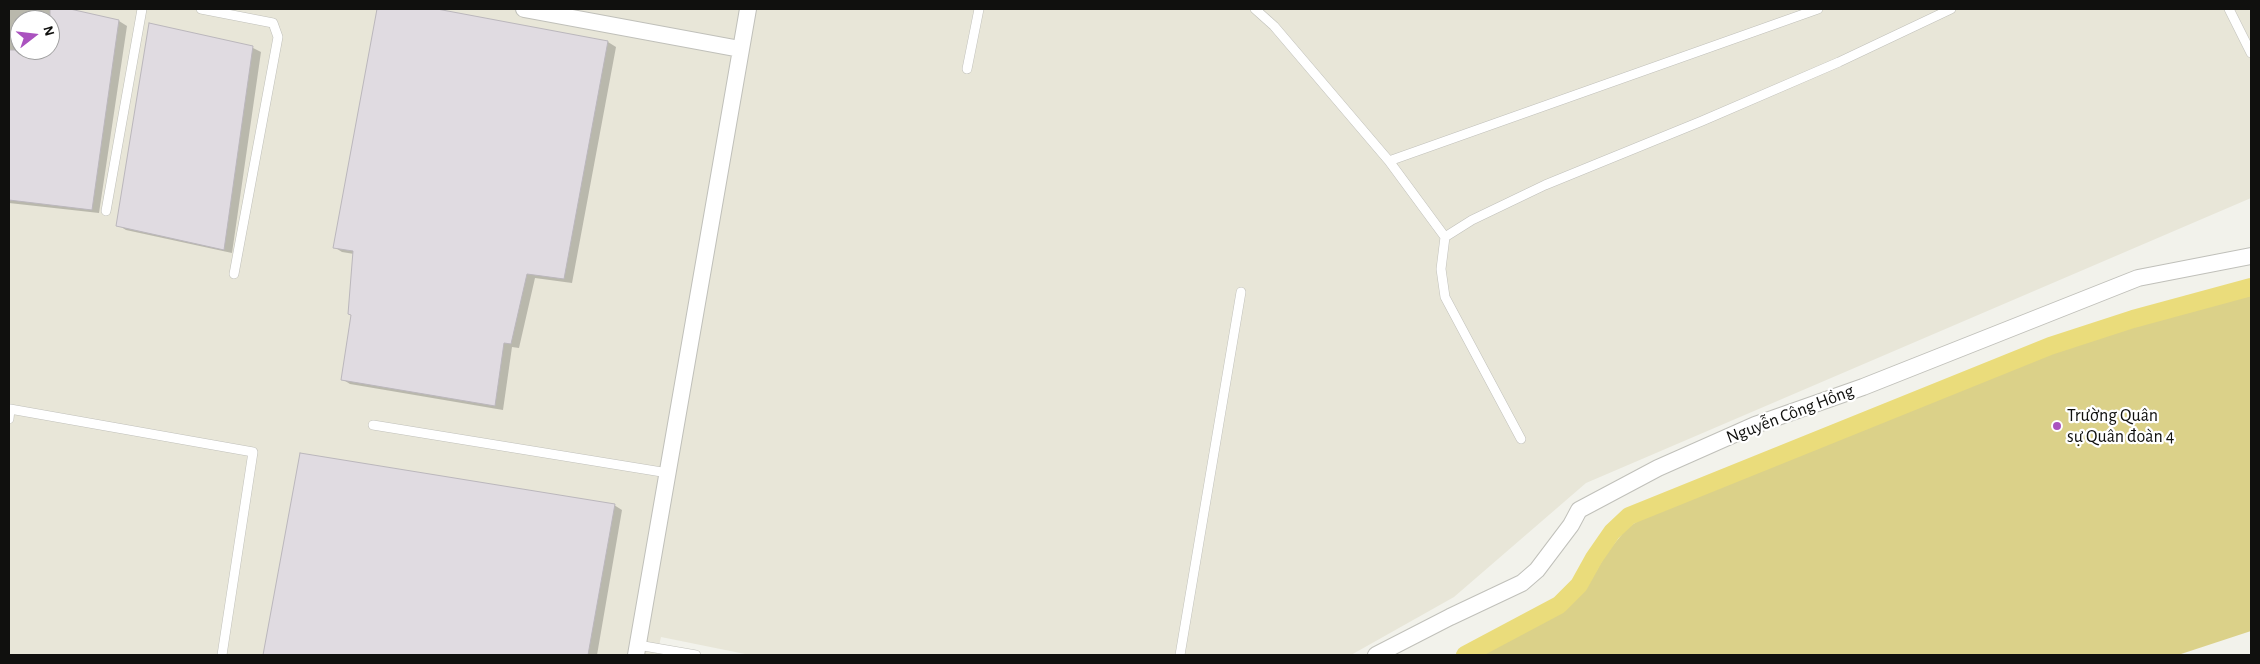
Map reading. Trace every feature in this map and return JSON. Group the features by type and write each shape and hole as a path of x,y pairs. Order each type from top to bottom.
{"street":[{"path":"524,9 740,49"},
{"path":"637,650 748,9"},
{"name":"Nguyễn Công Hồng","path":"1376,655 1522,583 1537,570 1571,525 1579,510 1658,468 1756,425 1863,387 2138,278 2251,256"}],"lane":[{"path":"106,210 142,9"},
{"path":"201,9 273,24 278,37 234,274"},
{"path":"967,68 979,9"},
{"path":"1255,9 1274,26 1389,161 1445,237 1441,269 1445,297 1521,439"},
{"path":"1389,161 1818,9"},
{"path":"1445,237 1472,220 1545,184 1738,106 1839,62 1950,9"},
{"path":"2229,9 2251,53"},
{"path":"1180,655 1241,292"},
{"path":"9,419 10,409 253,452 222,655"},
{"path":"373,425 668,473"},
{"path":"637,650 696,655"}],"shaded area":[{"path":"9,9 2251,9 2251,198 1586,483 1454,597 1351,655 750,655 661,637 657,655 9,655"},
{"name":"Trường Quân sự Quân đoàn 4","path":"2251,293 2251,631 2178,655 1475,655 1555,613 1574,600 1590,582 1606,554 1627,528 1652,512 2058,347"}],"building":[{"path":"70,9 119,20 92,210 9,200 9,50 10,60 60,60 60,10 50,10"},
{"path":"377,9 437,9 608,41 564,279 527,274 511,344 504,343 495,406 341,380 351,315 348,314 353,251 333,248"},
{"path":"149,23 253,46 224,250 116,226"},
{"path":"300,453 615,504 588,655 263,655"}],"waterway":[{"path":"1465,655 1559,605 1579,585 1594,558 1612,532 1629,516 2050,346 2133,319 2251,287"}],"place":[{"name":"Trường Quân sự Quân đoàn 4","path":"2057,426"}]}
